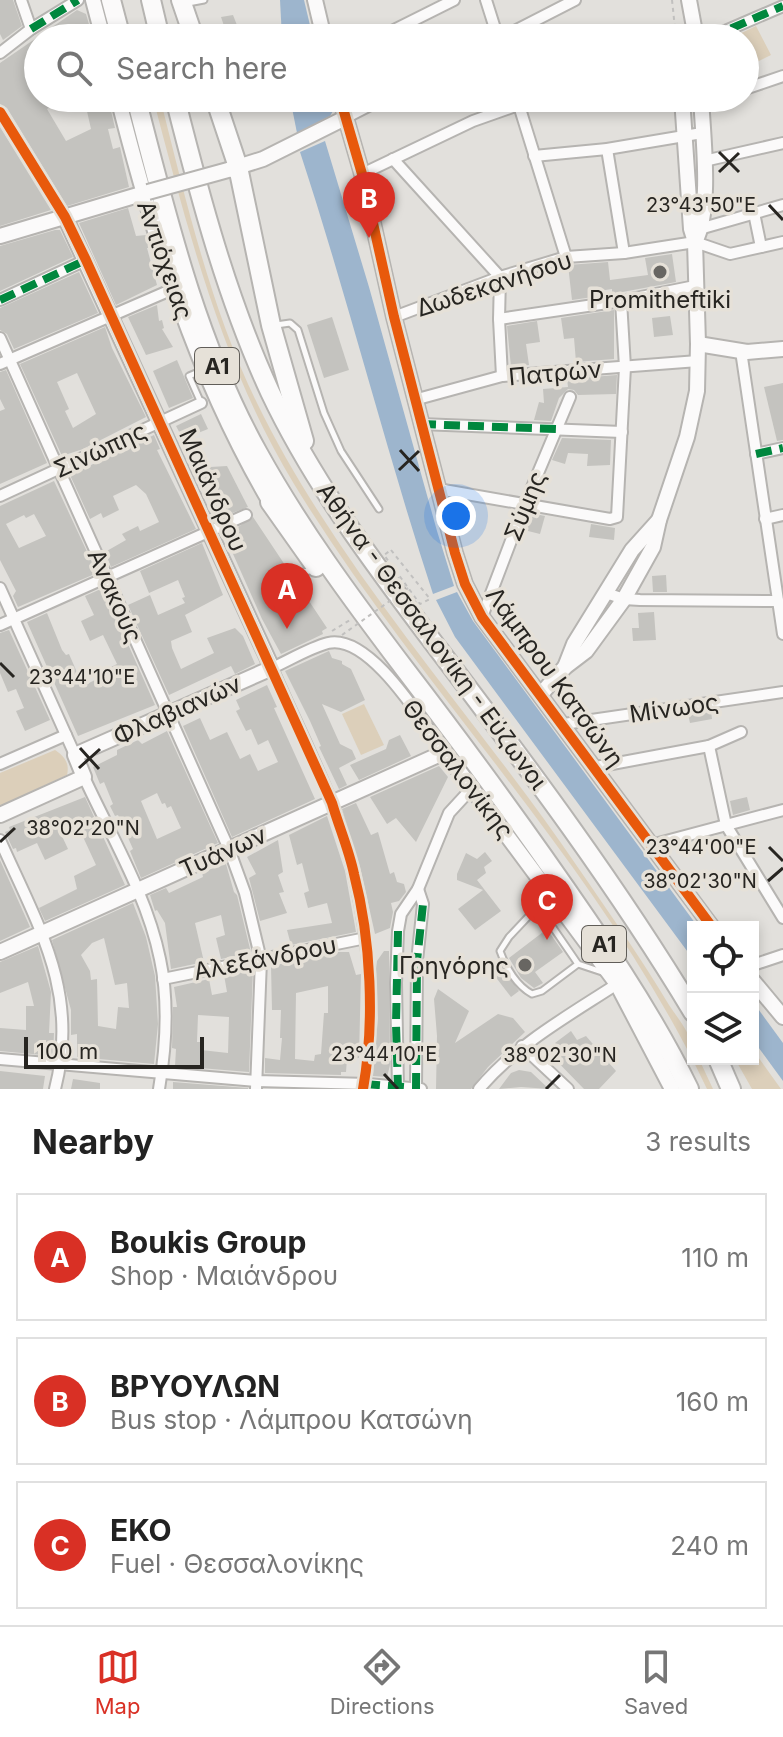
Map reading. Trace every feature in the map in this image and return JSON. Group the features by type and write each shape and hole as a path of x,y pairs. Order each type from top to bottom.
{"highway":[{"path":"111,0 117,24"},
{"path":"151,0 157,24"},
{"path":"182,2 189,24"},
{"name":"Αθήνα - Θεσσαλονίκη - Εύζωνοι","path":"140,112 179,257 212,353 235,409 279,490 360,610 546,859 615,959 659,1031 689,1089"},
{"name":"Αθήνα - Θεσσαλονίκη - Εύζωνοι","path":"179,112 212,232 253,352 270,391 313,470 382,575 578,837 647,937 687,1002"},
{"path":"219,112 271,325 313,470"},
{"path":"270,502 308,571 326,581 360,610"},
{"path":"543,882 546,859"},
{"path":"614,980 659,1031"},
{"path":"721,1065 731,1089"}],"street":[{"path":"21,0 29,24"},
{"path":"39,24 78,0"},
{"path":"93,0 99,24"},
{"path":"315,0 321,24"},
{"path":"406,24 454,0"},
{"path":"486,0 495,24"},
{"path":"528,24 575,0"},
{"path":"689,0 693,24"},
{"path":"741,24 783,6"},
{"path":"0,53 24,34"},
{"path":"759,84 783,76"},
{"name":"Μαιάνδρου","path":"0,112 65,217 86,260 332,803 354,874 366,938 369,1013 364,1087"},
{"name":"Αντιόχειας","path":"122,112 173,289 215,397 270,502"},
{"name":"Λάμπρου Κατσώνη","path":"341,112 362,174 420,424 465,584 482,617 708,921"},
{"path":"0,236 233,168 285,149 357,112"},
{"path":"362,174 493,112"},
{"path":"520,112 566,257"},
{"path":"541,694 565,667 586,651 624,599 650,556 687,437 697,391 698,344 695,242 691,229 683,112"},
{"path":"695,242 703,228 701,112"},
{"path":"534,156 607,149 702,133"},
{"path":"704,161 783,143"},
{"path":"607,149 624,253"},
{"path":"393,159 500,277 502,376"},
{"path":"703,228 783,205"},
{"path":"754,213 761,247"},
{"name":"Δωδεκανήσου","path":"394,317 500,277 566,257 624,253 695,242 730,254 783,242"},
{"path":"0,300 86,260"},
{"path":"499,319 621,301 695,286"},
{"path":"5,362 173,289"},
{"path":"438,489 610,519 618,513 625,367 621,301"},
{"name":"Ανακούς","path":"0,338 5,362 59,469 229,849 245,893 261,960 256,1085"},
{"path":"698,344 741,351 783,349"},
{"path":"741,351 783,634"},
{"name":"Πατρών","path":"414,400 502,376 698,361"},
{"name":"Σύμης","path":"482,617 570,397"},
{"name":"Σινώπης","path":"0,496 201,403"},
{"path":"420,424 622,432"},
{"path":"756,454 783,448"},
{"path":"0,625 246,515"},
{"path":"765,519 783,515"},
{"path":"565,667 574,644 632,550 659,520"},
{"path":"0,588 151,926 163,979 165,1017 159,1089"},
{"path":"606,593 624,599 778,601"},
{"name":"Φλαβιανών","path":"75,755 331,642 367,654"},
{"name":"Θεσσαλονίκης","path":"367,654 445,752 614,980 672,1089"},
{"name":"Μίνωος","path":"564,724 783,692"},
{"path":"596,767 709,746 741,732"},
{"path":"0,764 66,735"},
{"path":"709,746 726,825 783,918"},
{"name":"Τυάνων","path":"0,952 445,752"},
{"path":"0,815 84,777"},
{"path":"398,1088 396,1024 401,914 418,889 442,826 456,803 472,788"},
{"path":"651,845 783,810"},
{"path":"0,840 53,963 61,998 61,1064 55,1089"},
{"path":"0,1059 256,1085 418,1089 417,961 423,904 418,889"},
{"name":"Αλεξάνδρου","path":"163,979 366,938"},
{"path":"759,963 783,955"},
{"path":"479,1089 522,1046 614,980"},
{"path":"759,988 783,1016"},
{"path":"522,1046 568,1089"}],"lane":[{"path":"182,2 204,0"},
{"path":"271,325 290,323 298,330 324,413 341,451 379,509"},
{"path":"201,403 189,376 204,370"},
{"path":"543,882 542,902 548,922 578,964 614,980"},
{"path":"542,902 509,937 500,951 503,959 525,990 532,994 542,991 578,964"}],"path":[{"path":"672,0 675,24"},
{"path":"342,635 408,588 384,555 391,550 430,599"},
{"path":"331,632 360,610"}],"shaded area":[{"path":"759,32 771,55 759,61"},
{"path":"157,112 164,112 201,253 240,367 290,465 367,584 538,811 614,919 686,1031 687,1051 616,930 564,855 397,635 294,484 269,439 227,345 194,247"},
{"path":"364,704 384,745 361,755 342,714"},
{"path":"55,750 66,760 67,775 0,806 0,773"},
{"path":"759,1058 781,1089 752,1089 738,1065 759,1065"},
{"path":"694,1065 702,1065 713,1089 707,1089"}],"water":[{"path":"280,0 304,0 310,24 281,24"},
{"path":"293,112 332,112 330,116 297,133"},
{"path":"325,141 454,586 433,594 300,152"},
{"path":"457,592 473,621 694,921 687,921 687,951 455,637 436,600"},
{"path":"759,1010 783,1043 783,1081 759,1048"}],"building":[{"path":"0,0 13,0 22,26 3,40 0,34"},
{"path":"77,10 86,14 89,24 57,24"},
{"path":"233,15 237,24 223,24 221,17"},
{"path":"24,46 24,112 49,112 66,141 91,129 87,112 111,112 115,128 108,129 113,149 120,147 129,187 67,206 7,108 0,104 0,63"},
{"path":"0,127 51,210 0,226"},
{"path":"128,208 136,236 146,235 157,285 116,305 79,223"},
{"path":"60,230 73,257 0,291 0,246"},
{"path":"672,254 676,282 612,294 612,289 593,292 593,297 572,300 568,265 608,262 610,280 648,275 645,258"},
{"path":"79,272 98,313 14,349 7,334 0,330 0,308"},
{"path":"157,305 162,329 173,347 146,355 128,317"},
{"path":"614,310 614,359 576,362 574,338 564,339 561,318"},
{"path":"670,316 673,335 654,337 652,318"},
{"path":"332,317 349,370 324,378 307,325"},
{"path":"537,321 540,342 526,344 529,365 511,367 507,326"},
{"path":"105,327 146,417 83,449 62,456 20,364","holes":["77,373 96,414 73,428 65,411 69,409 57,382"]},
{"path":"177,360 193,398 169,408 153,371"},
{"path":"6,370 47,463 0,484 0,411 5,409 0,399 0,372"},
{"path":"617,375 616,394 578,395 568,389 559,398 551,421 534,420 539,402 544,403 543,389 568,387 567,379"},
{"path":"783,383 783,440 777,441 764,387"},
{"path":"201,414 208,429 183,439 176,426"},
{"path":"154,435 160,449 157,450 196,529 111,567 105,552 126,540 122,534 138,526 140,531 159,522 146,494 136,485 113,496 119,510 103,518 101,513 90,519 70,475"},
{"path":"562,438 611,440 610,465 587,466 588,454 568,453 565,464 552,460"},
{"path":"227,466 248,507 219,518 194,468"},
{"path":"54,481 97,573 18,607 13,596 16,591 0,560 0,506","holes":["34,514 46,536 19,548 6,524 24,515 26,518"]},
{"path":"530,513 545,516 540,534 524,530"},
{"path":"253,517 327,628 322,631 323,634 281,654 225,536"},
{"path":"591,524 615,528 614,540 589,537"},
{"path":"202,543 223,595 185,615 192,632 171,641 181,669 214,653 207,638 235,628 243,636 255,664 235,674 231,666 169,695 128,605 150,595 158,615 185,603 178,580 149,593 140,571"},
{"path":"666,575 667,592 653,592 652,576"},
{"path":"103,588 155,705 78,736 27,622 47,613 62,650 69,654 83,686 99,678 97,674 117,664 103,635 90,641 81,621 94,615 85,596"},
{"path":"654,612 656,640 633,641 632,628 639,628 638,613"},
{"path":"9,630 50,720 25,731 16,711 24,708 16,689 8,692 0,673 0,633"},
{"path":"329,651 332,658 342,661 351,669 365,700 341,712 322,704 340,744 352,750 356,759 339,768 347,785 339,789 285,671"},
{"path":"267,685 277,707 274,708 315,799 232,837 183,726 200,718 210,740 227,732 240,759 250,754 258,771 278,762 268,740 258,745 251,729 246,731 236,711 240,709 236,700"},
{"path":"711,711 712,719 690,723 688,714"},
{"path":"167,731 218,843 141,878 130,851 133,849 118,815 115,816 110,806 113,804 104,782 100,784 93,767 138,740 142,744","holes":["157,793 162,804 165,803 167,808 171,806 181,828 157,839 141,801"]},
{"path":"400,735 411,756 359,780 350,765 386,749 389,740"},
{"path":"439,766 448,777 416,842 396,818 387,824 370,797"},
{"path":"85,797 125,885 45,921 39,908 77,889 74,876 96,865 78,826 61,834 68,849 45,860 37,843 17,852 5,832 10,830 9,827"},
{"path":"747,797 750,810 733,815 730,801"},
{"path":"356,803 371,835 378,832 390,874 394,872 397,882 404,884 406,892 399,901 391,903 390,928 375,934 360,867 342,809"},
{"path":"327,816 345,871 356,932 291,945 287,930 332,923 327,903 308,908 304,893 309,891 302,863 297,865 289,835"},
{"path":"278,840 283,872 278,875 284,892 279,893 287,913 260,921 249,878 256,874 247,857"},
{"path":"485,852 492,861 484,867 486,873 477,880 501,911 475,930 458,909 483,890 457,880 457,874 466,853 477,859"},
{"path":"0,860 30,927 0,941"},
{"path":"226,864 251,953 221,959 216,938 225,935 221,915 195,923 204,962 171,969 165,923 155,911 150,895 166,888 169,893 203,877 202,872"},
{"path":"133,903 146,937 155,976 158,1024 154,1064 77,1057 77,1034 71,1035 71,1010 52,940","holes":["104,938 115,985 127,983 129,1008 118,1007 116,1029 98,1026 97,979 91,980 90,971 81,955 92,943"]},
{"path":"547,929 563,952 535,972 543,983 534,988 521,978 509,958"},
{"path":"38,946 51,992 49,1033 54,1033 53,1056 0,1051 0,1028 26,1030 26,1006 34,1006 28,982 0,993 0,962"},
{"path":"384,951 389,951 390,1065 387,1077 373,1076 378,1018 376,969"},
{"path":"349,952 356,975 361,974 359,1058 347,1059 346,1072 341,1072 341,1075 265,1073 265,1058 280,1060 282,1038 281,1010 272,1010 271,966","holes":["328,986 328,1013 324,1013 321,1054 315,1055 314,1061 295,1059 296,993"]},
{"path":"500,965 519,991 511,997 491,971"},
{"path":"253,969 249,1072 175,1066 176,1049 172,1048 173,1007 177,1007 174,987 209,979 212,995 227,992 224,975","holes":["198,1015 229,1017 228,1053 201,1050 201,1042 197,1042"]},
{"path":"438,989 469,1011 455,1043 498,1014 513,1018 525,1032 488,1067 471,1089 436,1089 434,999"},
{"path":"571,1031 577,1040 586,1036 616,1071 599,1089 584,1089 547,1051 557,1046 555,1043"},
{"path":"519,1070 531,1072 549,1089 499,1089 511,1073"},
{"path":"0,1071 45,1076 43,1089 0,1089"},
{"path":"73,1079 100,1083 100,1089 71,1089"},
{"path":"173,1082 248,1088 248,1089 173,1089"}],"marked path":[{"path":"39,24 78,0"},
{"path":"741,24 783,6"},
{"path":"0,300 86,260"},
{"path":"420,424 556,429"},
{"path":"756,454 783,448"},
{"path":"416,1089 417,961 423,904"},
{"path":"398,931 398,1089"},
{"path":"364,1084 405,1087"}],"cycle path":[{"path":"0,112 65,217 86,260 332,803 360,899 367,953 370,1009 363,1089"},
{"path":"344,112 362,174 394,317 465,584 482,617 708,921"}],"place":[{"name":"ΒΡΥΟΥΛΩΝ","path":"369,238"},
{"name":"Promitheftiki","path":"660,272"},
{"name":"Boukis Group","path":"287,629"},
{"name":"EKO","path":"547,940"},
{"name":"Γρηγόρης","path":"525,965"}]}
